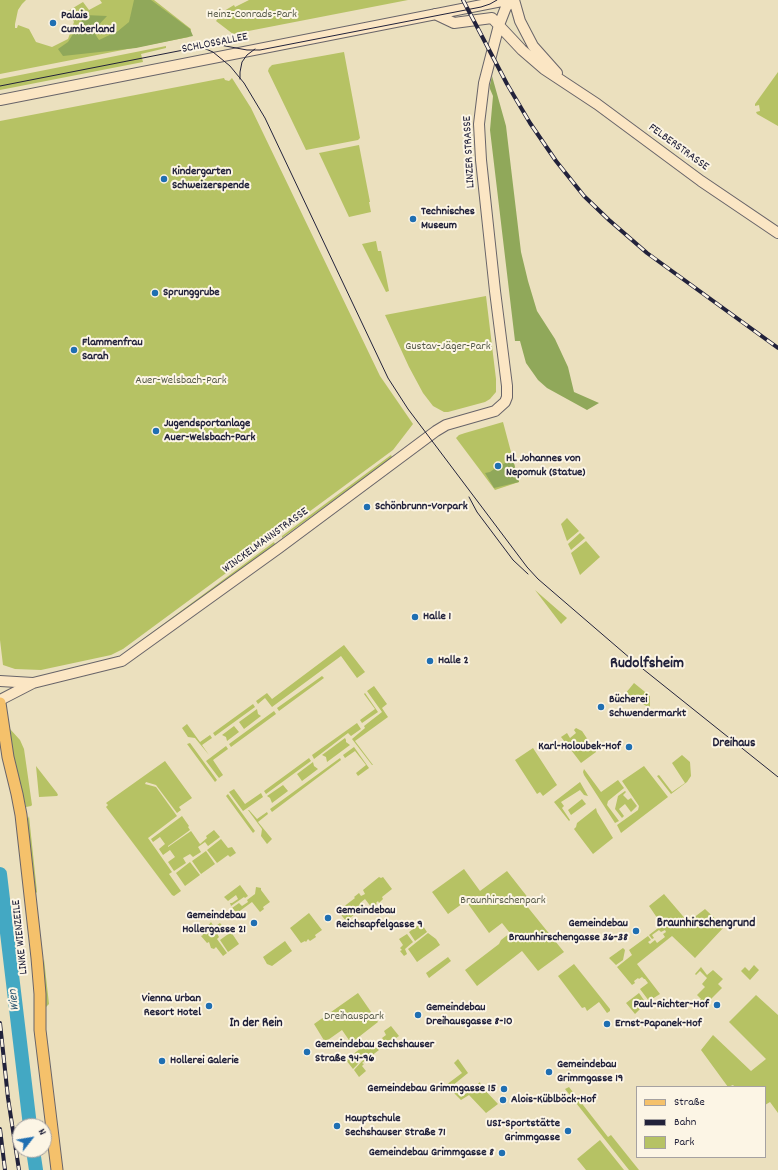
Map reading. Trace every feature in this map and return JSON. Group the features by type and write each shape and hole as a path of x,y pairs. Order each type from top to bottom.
{"main road":[{"name":"SCHLOSSALLEE","path":"0,100 507,0"},
{"name":"LINZER STRASSE","path":"505,402 507,397 507,386 481,160 479,124 484,83 499,25 506,6 514,0"},
{"name":"FELBERSTRASSE","path":"514,0 520,21 533,46 565,82"},
{"path":"435,14 454,23 492,18 499,25"},
{"name":"FELBERSTRASSE","path":"499,25 522,50 544,69 565,82 701,181 778,233"},
{"name":"WINCKELMANNSTRASSE","path":"0,700 33,683 122,661 283,546 436,431 446,425 495,411 505,402"},
{"name":"WINCKELMANNSTRASSE","path":"0,680 33,683"},
{"name":"LINKE WIENZEILE","path":"0,703 8,757 21,815 38,969 40,1030 57,1170"}],"green space":[{"path":"0,0 26,0 18,10 15,28 17,28 18,25 29,29 36,42 52,47 68,39 74,22 68,11 83,2 89,10 102,3 100,0 154,0 191,29 189,37 0,74"},
{"path":"134,0 151,0 190,29 193,36 136,48 63,56 58,49 68,42 85,15 107,16 93,31 99,40 118,31 129,22"},
{"name":"Heinz-Conrads-Park","path":"249,0 408,0 233,34 216,21 224,11 234,5 235,7"},
{"path":"166,46 166,48 141,54 143,62 0,90 0,79"},
{"path":"344,52 360,138 358,140 306,150 268,71 269,68 272,65"},
{"path":"778,72 778,126 757,114 756,112 760,111 759,105 755,106 755,104"},
{"path":"492,76 506,126 521,252 528,281 537,311 555,339 568,367 574,392 599,403 587,410 547,388 538,380 526,363 520,341 515,341 490,130 493,96 490,89"},
{"name":"Auer-Welsbach-Park","path":"224,78 225,80 229,81 232,78 251,108 380,376 413,424 393,450 123,649 111,655 41,670 15,669 3,665 0,640 0,121"},
{"path":"359,145 371,212 349,217 319,153"},
{"path":"376,241 378,251 381,251 389,291 386,292 362,244"},
{"name":"Gustav-Jäger-Park","path":"486,296 496,379 496,392 485,402 444,412 433,406 423,393 385,315"},
{"path":"503,422 519,482 495,490 456,438 459,435"},
{"path":"391,455 392,457 386,462 282,538 282,536"},
{"path":"513,460 519,482 494,488 485,473"},
{"path":"567,518 579,531 567,541 561,524"},
{"path":"580,533 585,538 571,550 568,544"},
{"path":"586,541 600,557 580,575 571,553"},
{"path":"274,542 275,544 131,650 131,648"},
{"path":"535,590 567,618 561,624"},
{"path":"344,645 365,672 357,678 341,656 272,707 265,698 258,704 256,701 267,693 272,699"},
{"path":"322,676 324,678 279,711 277,708"},
{"path":"634,683 650,696 650,708 625,694"},
{"path":"374,686 387,704 382,708 388,717 355,741 372,765 352,739 365,728 364,726 382,712 367,691"},
{"path":"365,693 378,712 362,723 360,720 375,709 364,694"},
{"path":"253,704 255,707 215,736 213,733"},
{"path":"257,709 258,714 261,716 244,729 239,722"},
{"path":"274,711 276,714 231,747 229,744"},
{"path":"357,723 361,729 351,736 348,733 314,759 312,755"},
{"path":"187,724 200,742 210,735 212,738 202,745 209,755 195,738 188,737 182,728"},
{"path":"234,726 239,732 227,741 226,737 222,735"},
{"path":"576,728 582,731 596,752 581,763 561,737 567,733 570,738 576,733 574,730"},
{"path":"10,729 20,740 24,749 31,806 26,807 12,751"},
{"path":"345,738 346,742 350,745 327,762 326,757 322,755"},
{"path":"190,743 217,780 215,782 187,744"},
{"path":"226,746 228,749 213,760 223,775 219,778 206,761"},
{"path":"354,747 369,768 358,776 356,773 366,765 355,751 345,758 343,755"},
{"path":"533,748 557,785 543,796 540,792 537,794 515,760"},
{"path":"682,755 690,762 691,776 687,782 671,794 657,776 659,775 672,792 685,783 672,763"},
{"path":"309,758 311,761 266,794 264,791"},
{"path":"340,758 341,760 272,812 270,809"},
{"path":"165,761 192,798 179,807 181,810 177,813 156,785 146,782 145,784 156,787 177,816 148,838 172,872 169,874 181,891 174,896 106,807 108,805 106,803"},
{"path":"313,762 314,766 318,769 302,781 297,774"},
{"path":"36,766 57,793 57,796 39,797"},
{"path":"644,766 668,797 621,833 617,825 638,810 639,806 622,781"},
{"path":"584,769 601,792 618,780 624,788 608,801 607,805 619,821 615,823 584,775"},
{"path":"580,782 588,796 584,795 580,790 561,802 564,806 562,808 570,820 569,821 554,802"},
{"path":"283,785 288,791 272,803 270,798 267,796"},
{"path":"234,789 245,804 261,793 263,797 243,811 229,792"},
{"path":"625,791 626,792 623,795 628,800 631,798 637,806 631,812 625,804 619,809 624,816 622,818 615,809 618,796"},
{"path":"228,794 255,831 253,833 226,796"},
{"path":"582,799 586,804 571,815 568,810"},
{"path":"596,808 613,838 593,854 574,829 577,823"},
{"path":"248,810 257,819 267,812 268,814 258,822 272,839 267,844 261,836 262,829"},
{"path":"29,816 37,892 35,894 27,821"},
{"path":"182,816 190,830 168,847 191,831 200,844 207,838 206,836 214,830 220,837 208,846 205,842 198,847 201,852 193,857 190,854 183,858 186,863 174,871 168,862 175,857 170,850 163,855 159,849 165,844 160,837 153,842 151,839"},
{"path":"221,839 228,848 232,847 236,853 230,857 228,855 217,863 207,850"},
{"path":"206,851 215,864 201,874 192,861"},
{"path":"190,862 200,875 185,886 176,873"},
{"name":"Braunhirschenpark","path":"464,869 480,891 507,871 529,899 526,905 564,952 538,971 522,951 477,986 465,970 499,944 501,940 510,933 502,923 489,933 466,901 448,914 432,892"},
{"path":"379,877 383,877 392,889 372,908 365,899 360,903 363,908 346,921 338,911 359,893 361,896 365,894 363,890"},
{"path":"240,885 248,896 231,906 230,903 238,899 236,895 228,901 224,897"},
{"path":"256,887 261,888 270,902 263,907 264,909 260,912 252,902 237,913 232,908 239,903 242,906 248,902 247,900 255,894"},
{"path":"664,894 688,922 705,909 724,927 695,958 672,936 637,964 660,994 649,1001 640,989 648,983 645,979 642,977 639,979 638,978 632,985 617,967 632,955 629,950 648,936 651,940 648,942 650,944 655,940 657,943 665,937 663,934 666,932 665,930 661,932 659,930 652,935 654,938 652,939 649,935 662,925 649,906"},
{"path":"309,913 322,930 310,941 308,939 306,942 301,943 290,928"},
{"path":"211,922 214,927 220,923 223,927 216,932 219,937 217,939 227,953 223,956 216,947 214,949 211,948 209,942 207,943 201,936 203,935 201,930 205,932"},
{"path":"421,923 427,932 415,941 409,932"},
{"path":"231,932 239,944 228,952 220,940"},
{"path":"428,933 436,939 440,945 417,962 408,949"},
{"path":"407,934 413,942 405,949 407,954 404,956 400,951 402,950 400,948 403,945 399,939"},
{"path":"285,941 292,951 272,966 267,964 263,957"},
{"path":"623,948 625,950 623,960 616,965 609,958"},
{"path":"448,957 451,961 429,978 426,973"},
{"path":"44,959 49,1004 45,1008 42,971"},
{"path":"574,964 610,1009 610,1011 607,1013 599,1002 587,1011 585,1007 582,1008 558,976"},
{"path":"754,965 759,970 750,980 741,971 745,967 749,971"},
{"path":"701,967 707,975 713,970 723,979 718,984 722,988 703,1007 698,1002 701,999 697,995 705,987 702,984 707,978 700,971 696,975 695,974"},
{"name":"Dreihauspark","path":"358,993 378,1022 351,1043 342,1030 325,1042 314,1024"},
{"path":"639,993 646,1003 635,1014 626,1003"},
{"path":"756,995 778,1015 778,1113 770,1102 766,1104 766,1086 727,1086 701,1050 713,1035 751,1071 766,1059 729,1022"},
{"path":"391,1026 399,1036 387,1044 382,1038 386,1035 384,1031"},
{"path":"370,1041 379,1050 362,1063 364,1064 362,1066 366,1071 359,1077 354,1070 363,1060 360,1055 357,1057 360,1061 353,1069 346,1060"},
{"path":"458,1059 468,1073 452,1086 461,1097 480,1082 481,1086 498,1104 486,1113 469,1095 461,1100 446,1085 462,1073 454,1063"},
{"path":"569,1087 608,1137 611,1135 639,1170 629,1170 565,1089"},
{"path":"600,1140 624,1170 586,1170 577,1159"}],"waterway":[{"name":"Wien","path":"0,874 29,1118"},
{"name":"Wien","path":"34,1158 36,1170"}],"tram line":[{"path":"0,86 209,45 220,45 247,50 260,50 481,7 497,0"},
{"path":"185,46 201,47 213,52 230,66 244,83 265,118 388,378 408,409 527,567 538,579 638,665 778,777"},
{"path":"240,79 242,62 247,55 255,49"},
{"path":"469,497 477,512 513,560 528,574"}],"railway":[{"path":"463,0 507,84 530,123 556,161 584,196 647,253 778,348"},
{"path":"0,1023 8,1098 19,1170"},
{"path":"0,1129 5,1170"}],"place":[{"name":"Palais Cumberland","path":"53,23"},
{"name":"Kindergarten Schweizerspende","path":"164,179"},
{"name":"Technisches Museum","path":"413,219"},
{"name":"Sprunggrube","path":"155,293"},
{"name":"Flammenfrau Sarah","path":"74,350"},
{"name":"Jugendsportanlage Auer-Welsbach-Park","path":"156,431"},
{"name":"Hl. Johannes von Nepomuk (Statue)","path":"498,466"},
{"name":"Schönbrunn-Vorpark","path":"367,507"},
{"name":"Halle 1","path":"415,617"},
{"name":"Halle 2","path":"430,661"},
{"name":"Bücherei Schwendermarkt","path":"601,707"},
{"name":"Karl-Holoubek-Hof","path":"629,747"},
{"name":"Gemeindebau Reichsapfelgasse 9","path":"328,918"},
{"name":"Gemeindebau Hollergasse 21","path":"254,923"},
{"name":"Gemeindebau Braunhirschengasse 36-38","path":"636,931"},
{"name":"Paul-Richter-Hof","path":"717,1005"},
{"name":"Vienna Urban Resort Hotel","path":"209,1006"},
{"name":"Gemeindebau Dreihausgasse 8-10","path":"418,1015"},
{"name":"Ernst-Papanek-Hof","path":"607,1024"},
{"name":"Gemeindebau Sechshauser Straße 94-96","path":"307,1052"},
{"name":"Hollerei Galerie","path":"162,1061"},
{"name":"Gemeindebau Grimmgasse 19","path":"549,1072"},
{"name":"Gemeindebau Grimmgasse 15","path":"504,1089"},
{"name":"Alois-Küblböck-Hof","path":"503,1100"},
{"name":"Hauptschule Sechshauser Straße 71","path":"337,1126"},
{"name":"USI-Sportstätte Grimmgasse","path":"568,1131"},
{"name":"Gemeindebau Grimmgasse 8","path":"502,1153"}],"district":[{"name":"Rudolfsheim","path":"647,665"},
{"name":"Dreihaus","path":"734,744"},
{"name":"Braunhirschengrund","path":"706,924"},
{"name":"In der Rein","path":"256,1024"}]}
